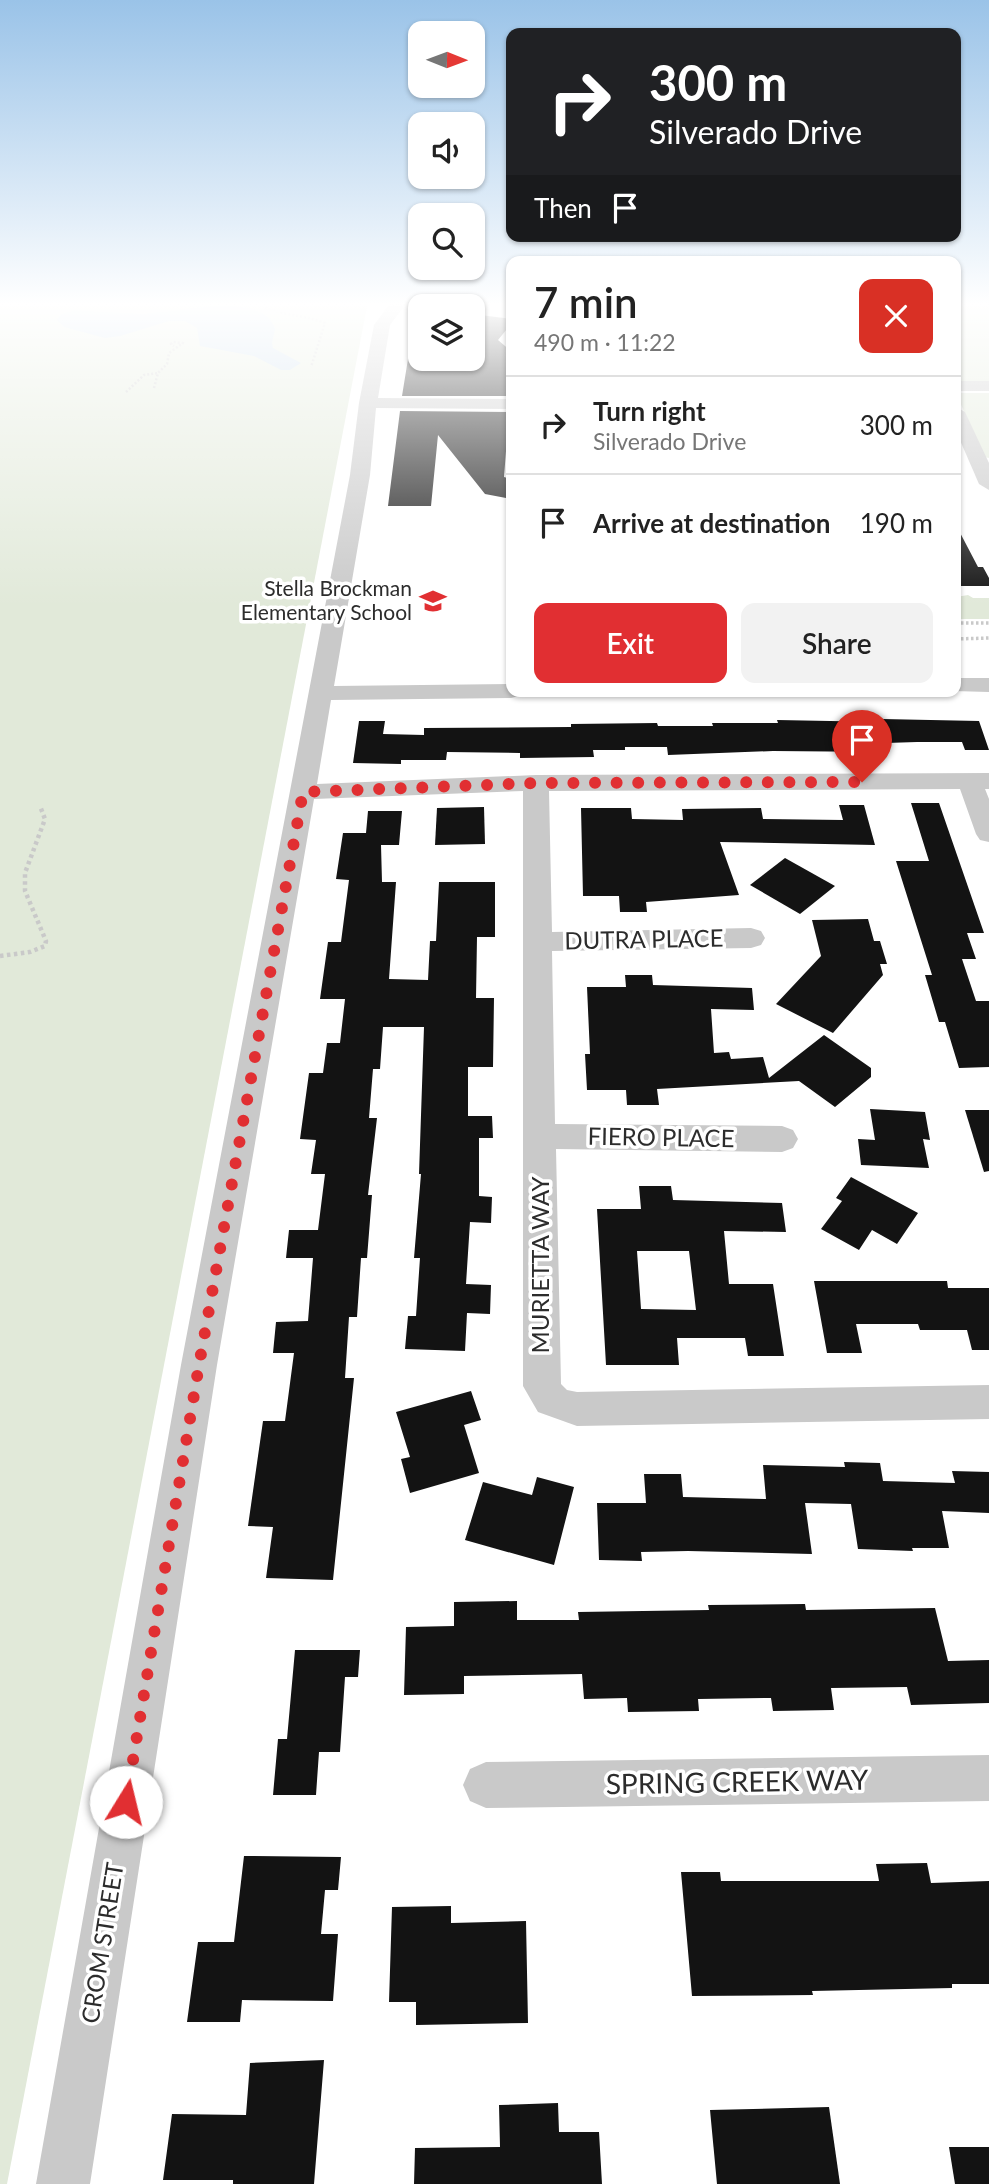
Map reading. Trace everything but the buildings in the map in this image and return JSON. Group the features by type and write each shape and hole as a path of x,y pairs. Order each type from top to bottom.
{"street":[{"path":"368,403 506,404"},
{"name":"CROM STREET","path":"63,2184 199,1365 360,475 368,403"},
{"path":"961,423 989,484"},
{"path":"961,685 989,685"},
{"path":"320,693 506,691"},
{"path":"303,792 536,783 980,781 989,834"},
{"name":"MURIETTA WAY","path":"536,783 542,1386 546,1397 558,1406 577,1409 989,1402"},
{"name":"DUTRA PLACE","path":"537,942 751,938"},
{"name":"FIERO PLACE","path":"540,1136 782,1139"},
{"name":"SPRING CREEK WAY","path":"486,1785 989,1778"}],"path":[{"path":"961,623 989,623"},
{"path":"961,639 989,638"},
{"path":"0,956 30,952 45,946 46,941 25,891 25,873 46,819 40,806"}],"green space":[{"path":"0,403 348,403 7,2184 0,2184"},
{"path":"961,403 989,403 989,458 984,457"},
{"path":"961,596 989,598 989,619 961,619"}],"place":[{"name":"Stella Brockman Elementary School","path":"433,601"}],"route":[{"path":"126,1802 199,1365 303,792 536,783 862,782"}]}
